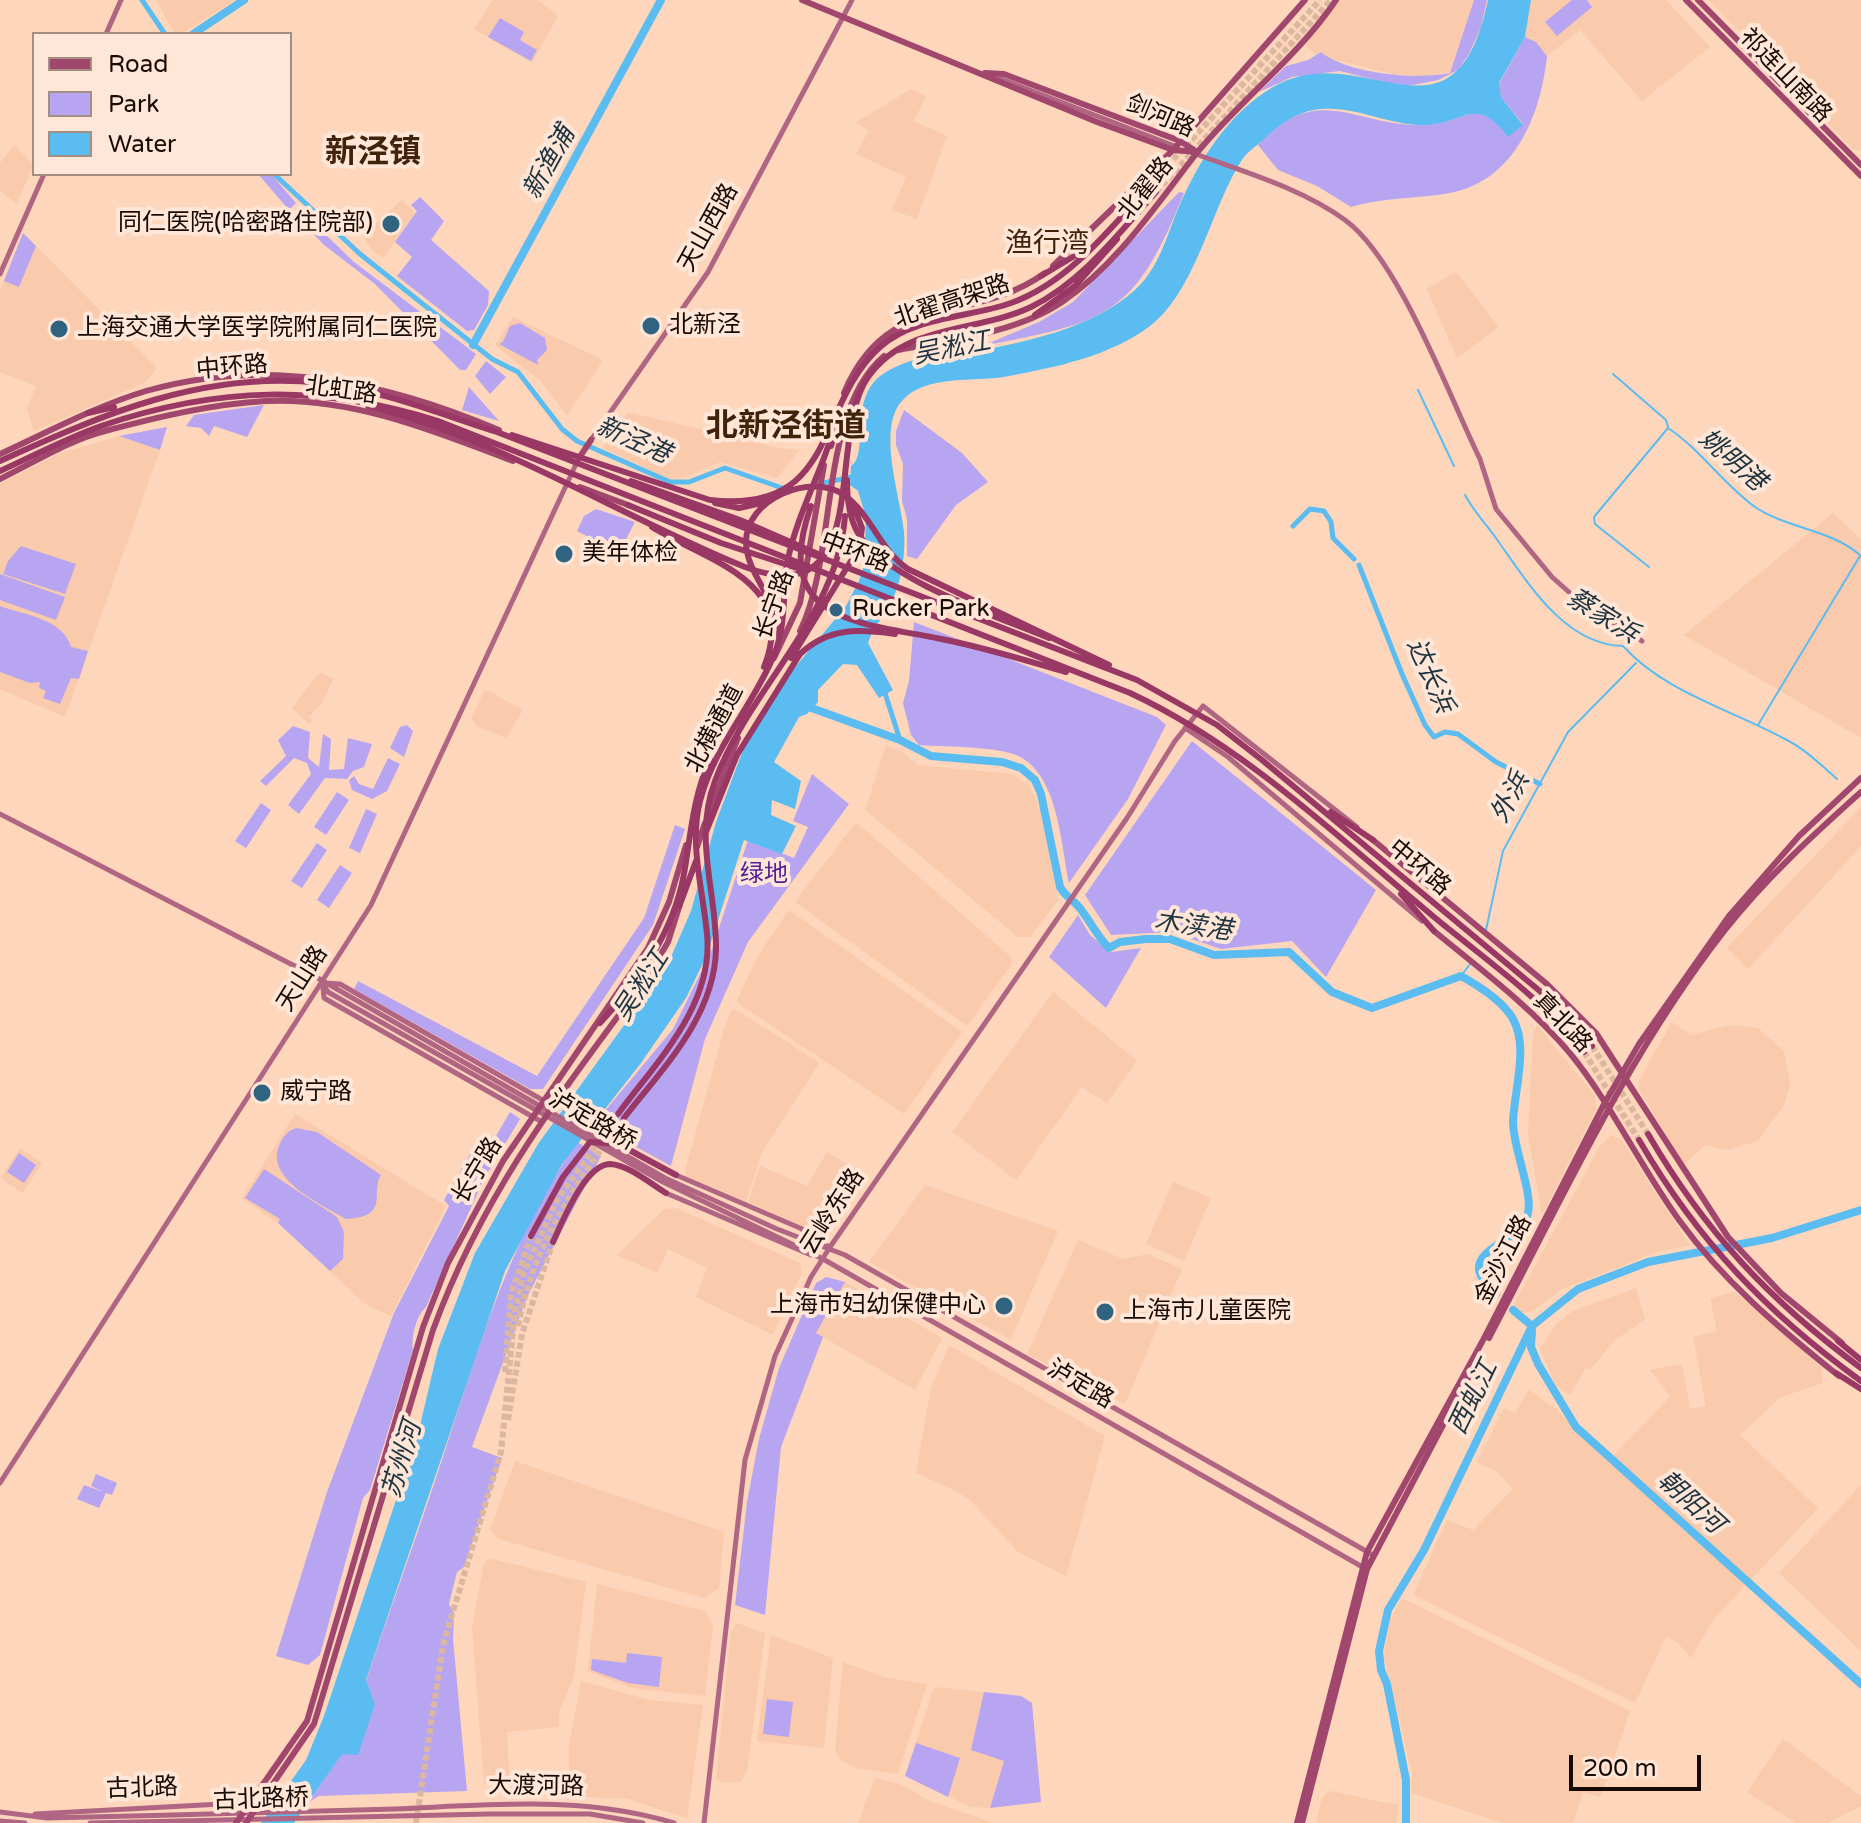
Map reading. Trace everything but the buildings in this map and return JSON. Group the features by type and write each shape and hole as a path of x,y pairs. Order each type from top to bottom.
{"highway":[{"name":"北翟高架路","path":"846,396 861,368 882,345 914,328 1030,296 1068,269 1149,186"},
{"name":"北翟高架路","path":"845,452 854,404 879,363 918,339 1013,314 1052,294 1083,270 1156,192"},
{"path":"1035,315 1094,267 1128,223"},
{"path":"1041,276 1104,235"},
{"name":"中环路","path":"0,461 96,417 157,396 204,387 302,382 394,399 497,432 1137,680 1217,725 1311,799 1541,992 1592,1046"},
{"path":"317,394 427,423 628,509 745,567 771,575 793,575 815,565 837,534 845,452"},
{"name":"中环路","path":"0,471 99,426 162,407 204,399 317,394 388,406 438,421 1102,682 1197,728 1303,810 1535,1000 1584,1052"},
{"path":"88,413 157,396"},
{"path":"695,496 739,501 763,495 793,481 824,448 846,396"},
{"path":"846,396 801,539 802,571 807,585 820,603 845,619 943,639 1102,682"},
{"name":"北横通道","path":"845,452 844,532 830,580 812,617 735,738 710,795 704,841 716,937 715,965 702,1008 679,1047 621,1116 694,1005 706,964 707,937 696,828 702,792 720,748 769,666 783,625 789,556 846,396"},
{"path":"497,432 524,437 695,496 739,508 758,506 801,488 820,487 838,491 850,500 901,565 1137,680"},
{"path":"845,452 853,524 859,536 890,567 1090,655"},
{"path":"602,471 740,520 834,564"},
{"path":"769,666 777,620 769,595 748,555 746,537 759,510 780,496"},
{"path":"710,795 730,752 859,548 862,528 850,500"},
{"path":"628,509 721,543 830,576"},
{"path":"600,1023 639,977 661,943 677,901 690,816 702,778 766,664 772,640 771,620 761,596 736,571 668,537 628,509"},
{"path":"773,685 810,644 839,631 943,639"},
{"path":"679,907 737,755 791,664"},
{"path":"720,748 748,696"},
{"path":"1311,799 1373,840"},
{"path":"1391,882 1434,931"},
{"path":"1648,1134 1672,1175 1728,1251 1797,1320 1861,1368"},
{"path":"531,1236 563,1177 590,1142 605,1140 618,1144 676,1175"},
{"path":"1639,1140 1662,1180 1716,1253 1789,1327 1861,1381"},
{"path":"553,1242 589,1176 601,1166 619,1166 666,1193"},
{"path":"1838,1341 1861,1359"},
{"path":"1836,1373 1861,1390"}],"main road":[{"path":"107,32 121,0"},
{"name":"剑河路","path":"802,0 985,73 1033,97 1173,150 1197,152"},
{"name":"天山西路","path":"577,461 708,272 852,0"},
{"name":"北翟路","path":"809,564 822,470 850,377 877,341 901,324 1008,293 1041,276 1069,253 1173,150 1305,0"},
{"name":"北翟路","path":"819,567 834,467 852,401 872,366 886,354 986,333 1035,315 1060,303 1092,278 1174,187 1197,152 1315,29 1336,0"},
{"name":"祁连山南路","path":"1686,0 1861,176"},
{"name":"祁连山南路","path":"1698,0 1861,165"},
{"path":"985,73 1292,191 1323,205 1363,235 1396,284 1480,459 1485,485 1503,519 1552,577 1579,601 1642,641"},
{"name":"剑河路","path":"985,73 1004,74 1180,141 1197,152"},
{"path":"0,274 43,176"},
{"name":"北虹路","path":"0,454 88,413 145,391 191,381 271,374 349,381 409,396 602,471"},
{"name":"北虹路","path":"0,479 106,431 181,411 268,401 336,406 385,415 567,482 628,509"},
{"name":"天山路","path":"0,1483 371,905 577,461"},
{"name":"长宁路","path":"246,1823 252,1806 307,1721 423,1327 448,1263 483,1195 533,1117 600,1023 659,927 693,824 730,731 786,640 800,603 809,564"},
{"name":"长宁路","path":"235,1823 252,1806 314,1724 433,1330 456,1267 478,1223 542,1122 650,973 668,942 727,764 739,736 803,626 819,567"},
{"name":"云岭东路","path":"704,1823 745,1460 775,1356 811,1277 830,1247 1203,706"},
{"name":"真北路","path":"1203,706 1316,792 1490,936 1596,1033 1728,1237 1781,1293 1838,1341"},
{"name":"真北路","path":"1185,728 1228,757 1549,1030 1707,1255 1756,1308 1836,1373"},
{"name":"金沙江路","path":"1300,1823 1364,1568 1606,1108 1729,916 1799,836 1861,778"},
{"name":"金沙江路","path":"1625,1074 1726,929 1803,845 1861,792"},
{"path":"0,814 323,983 344,987 553,1106"},
{"path":"323,983 324,998 542,1122"},
{"name":"泸定路桥","path":"323,983 328,992 396,1027 663,1182 776,1232"},
{"path":"676,1175 800,1228 830,1247"},
{"path":"666,1193 792,1249 823,1259"},
{"name":"泸定路","path":"776,1232 830,1247 1370,1554"},
{"name":"泸定路","path":"776,1232 1364,1568"},
{"name":"大渡河路","path":"396,1812 476,1804 591,1805 640,1813 674,1823"},
{"name":"古北路","path":"30,1815 48,1811 252,1806"},
{"name":"古北路","path":"0,1812 126,1819"},
{"name":"古北路桥","path":"126,1819 396,1812"},
{"name":"大渡河路","path":"396,1812 590,1814 643,1823"},
{"name":"古北路","path":"90,1823 126,1819"},
{"path":"0,1821 25,1823"},
{"path":"210,1823 235,1823"}],"shaded area":[{"path":"156,0 235,0 184,32 174,32"},
{"path":"493,0 536,0 556,13 557,18 532,63 474,29"},
{"path":"1338,0 1474,0 1450,72 1430,76 1393,74 1331,59 1321,51 1317,55 1305,45"},
{"path":"1531,0 1666,0 1710,47 1642,101 1580,30 1547,56 1536,42 1525,37"},
{"path":"1709,0 1861,0 1861,150 1853,149"},
{"path":"911,89 926,96 914,121 947,136 917,219 892,210 906,177 856,154 869,130 855,123"},
{"path":"14,145 32,163 16,204 0,190 0,163"},
{"name":"同仁医院(哈密路住院部)","path":"402,200 415,213 383,258 371,249 363,235"},
{"name":"上海交通大学医学院附属同仁医院","path":"23,233 157,368 144,383 34,431 27,409 36,386 0,372 0,290"},
{"path":"1456,272 1499,327 1457,358 1427,289"},
{"path":"513,317 603,360 567,416 543,383 495,345"},
{"path":"628,412 799,450 777,478 721,462 685,477 669,479 603,448"},
{"path":"119,436 160,450 65,717 0,689 0,484 59,454"},
{"path":"1833,513 1861,539 1861,738 1684,635"},
{"path":"322,673 333,679 322,703 309,717 313,721 309,724 292,708 316,676"},
{"path":"485,689 523,710 506,738 476,726 472,718"},
{"path":"886,745 901,751 918,765 1013,774 1030,786 1041,814 1058,900 1030,937 1018,937 865,810"},
{"path":"1861,807 1861,846 1748,969 1727,948"},
{"path":"856,822 1011,957 1012,964 967,1026 795,902"},
{"path":"789,910 962,1032 904,1114 736,1002 759,954"},
{"path":"1053,992 1137,1061 1107,1103 1082,1087 1016,1180 952,1132"},
{"path":"735,1009 817,1061 818,1065 761,1154 746,1202 687,1177 685,1171 724,1029 731,1011"},
{"path":"1672,1022 1690,1035 1730,1025 1758,1028 1784,1051 1790,1084 1784,1105 1758,1141 1727,1150 1705,1145 1684,1165 1639,1089 1639,1080"},
{"path":"1537,1025 1595,1096 1596,1109 1542,1215 1528,1135 1533,1034"},
{"path":"295,1114 446,1206 391,1316 365,1304 278,1223 242,1198"},
{"path":"1612,1135 1622,1141 1690,1246 1660,1251 1562,1289 1533,1311 1520,1313 1513,1306 1601,1144"},
{"path":"20,1148 42,1163 23,1193 0,1178"},
{"path":"827,1152 867,1176 830,1229 814,1231 748,1202 760,1166 807,1186"},
{"path":"1173,1182 1211,1198 1184,1261 1146,1244"},
{"path":"925,1185 1058,1231 1011,1340 869,1262"},
{"path":"676,1208 800,1263 802,1273 773,1335 696,1297 707,1268 668,1249 657,1273 617,1255 663,1210"},
{"name":"上海市儿童医院","path":"1078,1240 1123,1259 1148,1254 1182,1269 1125,1404 1027,1354"},
{"path":"845,1282 942,1338 915,1390 816,1333"},
{"path":"1636,1288 1645,1319 1614,1341 1590,1370 1586,1368 1570,1395 1556,1385 1540,1349 1557,1323 1573,1311"},
{"path":"1735,1292 1821,1367 1823,1383 1781,1397 1740,1435 1818,1508 1713,1620 1691,1658 1678,1643 1666,1637 1635,1703 1413,1595 1447,1520 1473,1530 1513,1489 1496,1471 1477,1462 1504,1408 1515,1413 1529,1390 1556,1409 1608,1461 1670,1397 1650,1370 1682,1364 1690,1409 1706,1406 1693,1337 1717,1331 1710,1298"},
{"path":"949,1345 1105,1436 1066,1576 1018,1552 971,1501 916,1473 931,1387"},
{"path":"515,1461 724,1532 719,1588 704,1598 499,1539 490,1530"},
{"path":"1861,1485 1861,1651 1779,1573"},
{"path":"493,1559 586,1582 574,1676 559,1713 559,1727 507,1732 509,1774 501,1783 484,1784 472,1627 483,1568 486,1560"},
{"path":"597,1584 705,1611 713,1624 705,1696 632,1688 588,1671"},
{"path":"1402,1598 1630,1711 1601,1797 1583,1792 1573,1823 1503,1823 1411,1793 1412,1772 1384,1657 1390,1620"},
{"path":"737,1623 765,1633 747,1772 741,1782 721,1782 716,1779 731,1632"},
{"path":"771,1635 833,1658 824,1748 757,1741"},
{"path":"843,1662 887,1678 927,1684 898,1774 856,1768 840,1760 835,1749"},
{"path":"581,1681 649,1700 703,1705 687,1818 627,1799 569,1796 569,1745"},
{"path":"934,1687 1021,1696 1032,1703 1041,1802 971,1807 905,1776"},
{"path":"1783,1739 1861,1796 1861,1806 1828,1823 1796,1823 1747,1792"},
{"path":"875,1778 902,1785 930,1801 993,1823 858,1823"},
{"path":"1329,1791 1398,1805 1396,1823 1316,1823 1322,1798"}],"green space":[{"path":"1474,0 1487,0 1481,27 1469,54 1458,70 1438,80 1403,87 1340,71 1292,77 1259,92 1286,66 1308,60 1321,52 1348,66 1383,73 1419,76 1450,73"},
{"path":"1572,0 1587,0 1592,7 1557,36 1545,22"},
{"path":"500,18 524,32 520,40 537,50 531,61 488,37"},
{"path":"1525,37 1536,42 1547,56 1531,122 1508,160 1492,175 1473,186 1450,193 1376,201 1351,207 1317,186 1278,170 1258,145 1279,125 1299,114 1319,110 1401,124 1438,124 1480,113 1523,124 1501,97 1499,84"},
{"path":"260,176 273,176 296,203 289,210"},
{"path":"1179,192 1184,193 1149,265 1132,289 1112,307 1060,329 982,346 1039,322 1073,302"},
{"path":"420,197 444,221 431,240 489,291 488,305 474,330 467,331 397,276 412,257 395,242 417,211 411,205"},
{"path":"303,213 354,262 476,354 466,370 460,370 375,284 324,245 300,220"},
{"path":"23,233 36,246 19,287 4,281"},
{"path":"520,323 545,338 547,350 537,360 538,365 499,344 510,326"},
{"path":"486,361 506,377 490,394 475,376"},
{"path":"469,387 499,421 462,410"},
{"path":"264,405 247,437 214,426 209,436 201,428 186,426 194,415"},
{"path":"904,410 962,453 988,482 956,505 917,559 907,556 907,519 902,501 903,464 896,445 896,431"},
{"path":"167,427 160,450 119,436"},
{"path":"596,509 635,522 619,553 577,531 584,516"},
{"path":"21,546 76,564 65,594 3,574 8,561"},
{"path":"0,574 65,597 56,620 0,600"},
{"path":"0,606 52,624 67,638 71,647 88,651 79,679 71,678 60,704 43,698 46,691 39,688 40,682 30,683 0,672"},
{"path":"914,622 1157,717 1166,725 1128,799 1069,883 1054,805 1037,771 1023,759 1006,752 919,745 911,735 903,703 909,681"},
{"path":"407,725 413,731 404,757 390,748 400,727"},
{"path":"293,726 310,732 308,758 319,767 323,734 331,739 329,770 344,769 348,738 372,744 364,767 353,771 347,779 325,778 299,814 288,805 311,774 307,763 294,758 266,786 260,781 286,756 278,740"},
{"path":"1192,741 1376,890 1326,977 1292,941 1221,949 1171,932 1111,935 1085,895"},
{"path":"388,758 400,764 387,791 372,799 352,790 349,780 354,776 359,784 373,789"},
{"name":"绿地","path":"812,774 849,804 748,942 705,1039 671,1166 594,1124 673,1029 711,952 748,840 794,858 808,827 793,821"},
{"path":"337,792 349,800 326,835 314,827"},
{"path":"261,803 271,810 246,848 235,841"},
{"path":"366,809 377,814 360,853 349,848"},
{"path":"675,825 685,829 653,925 543,1089 530,1089 354,989 358,981 537,1076 644,918"},
{"path":"317,843 327,850 302,888 291,881"},
{"path":"340,865 352,873 329,908 317,900"},
{"path":"1078,915 1090,935 1111,952 1141,948 1106,1008 1049,957"},
{"path":"510,1112 520,1119 484,1179 417,1321 413,1350 370,1490 363,1498 320,1655 308,1665 276,1656 327,1492 394,1313 449,1206 444,1200 477,1142 489,1148"},
{"path":"296,1128 317,1132 381,1175 376,1203 369,1214 346,1219 298,1190 288,1180 277,1158 282,1140"},
{"path":"577,1142 601,1156 527,1297 472,1447 502,1458 464,1567 457,1572 449,1604 454,1613 453,1639 467,1791 319,1796 309,1802 375,1704 366,1681 493,1308 529,1223"},
{"path":"19,1153 36,1165 24,1183 7,1172"},
{"path":"264,1169 337,1217 344,1232 343,1259 330,1271 278,1223 280,1219 245,1198"},
{"path":"826,1277 845,1282 816,1333 823,1337 781,1447 765,1615 735,1605 747,1502 759,1439 779,1368 816,1283"},
{"path":"96,1474 117,1483 112,1495 106,1493 99,1508 77,1499 84,1485 104,1492 91,1486"},
{"path":"627,1653 662,1657 659,1687 628,1683 591,1670 592,1659 626,1663"},
{"path":"984,1692 1021,1696 1032,1703 1041,1802 990,1808 1004,1761 971,1750"},
{"path":"767,1699 793,1702 789,1737 763,1734"},
{"path":"916,1743 960,1758 948,1797 905,1776"}],"water":[{"path":"1488,0 1531,0 1525,37 1499,83 1501,97 1523,125 1508,137 1496,123 1476,114 1417,125 1334,109 1314,110 1291,118 1242,159 1191,272 1166,311 1150,326 1118,345 1082,359 1009,376 937,383 911,393 901,402 894,415 891,447 904,532 903,563 895,595 868,643 893,690 879,698 857,665 843,664 818,690 818,702 807,714 799,717 774,762 801,781 795,809 772,800 771,815 796,826 782,854 744,840 706,957 686,998 641,1063 562,1164 505,1271 366,1680 375,1704 358,1755 342,1754 294,1823 261,1823 306,1760 324,1716 418,1434 438,1349 475,1253 538,1144 667,966 691,911 716,822 746,742 791,672 846,606 859,581 864,565 866,517 858,491 850,485 851,466 859,450 862,411 872,384 883,374 906,363 1034,338 1099,315 1144,281 1161,252 1186,191 1205,157 1242,110 1273,87 1307,75 1340,74 1429,85 1453,74 1473,48"}],"waterway":[{"name":"新泾港","path":"142,0 164,32"},
{"path":"196,32 244,0"},
{"name":"新渔浦","path":"473,345 661,0"},
{"name":"新泾港","path":"276,176 360,254 492,359 518,372 562,429 577,441 670,482 689,482 725,468 785,489"},
{"path":"1613,374 1666,420 1668,427"},
{"name":"蔡家浜","path":"1418,390 1454,466"},
{"name":"姚明港","path":"1649,567 1595,524 1594,517 1668,428 1755,507 1836,540 1861,556"},
{"name":"新泾港","path":"819,484 856,476"},
{"name":"蔡家浜","path":"1465,495 1535,592 1566,623 1602,643 1623,646 1639,662 1677,688 1791,742 1837,779"},
{"name":"达长浜","path":"1293,526 1310,509 1324,511 1331,522 1333,538 1354,559"},
{"name":"外浜","path":"1758,725 1860,556"},
{"name":"达长浜","path":"1359,565 1402,674 1425,725 1434,737 1445,732 1458,734 1496,762 1540,784"},
{"name":"外浜","path":"1486,930 1503,851 1568,732 1636,663"},
{"path":"884,690 900,740"},
{"name":"木渎港","path":"806,706 900,740 931,756 1002,762 1021,768 1035,780 1041,794 1060,887 1080,908 1109,948 1120,942 1170,939 1214,955 1289,952 1332,992 1372,1008 1461,976 1497,1000 1509,1012 1518,1030 1520,1056 1513,1122 1529,1204 1523,1224 1482,1258 1479,1268 1483,1279 1496,1294"},
{"name":"外浜","path":"1461,976 1470,964"},
{"name":"西虬江","path":"1406,1823 1406,1780 1379,1651 1388,1610 1424,1550 1532,1326 1578,1289 1648,1262 1772,1238 1861,1210"},
{"name":"木渎港","path":"1513,1310 1532,1326"},
{"name":"朝阳河","path":"1532,1330 1531,1347 1538,1364 1576,1427 1861,1684"}],"tunnel":[{"path":"1149,186 1320,0"},
{"path":"1156,192 1331,0"},
{"path":"1592,1046 1648,1134"},
{"path":"1584,1052 1639,1140"},
{"path":"416,1823 443,1645 501,1452 515,1312 524,1272 557,1200 618,1114"},
{"path":"518,1326 545,1242 573,1191 624,1118"},
{"path":"505,1372 511,1294 531,1236"},
{"path":"508,1420 522,1334 553,1242"}],"place":[{"name":"同仁医院(哈密路住院部)","path":"391,224"},
{"name":"北新泾","path":"651,326"},
{"name":"上海交通大学医学院附属同仁医院","path":"59,329"},
{"name":"美年体检","path":"564,554"},
{"name":"Rucker Park","path":"836,610"},
{"name":"威宁路","path":"262,1093"},
{"name":"上海市妇幼保健中心","path":"1004,1306"},
{"name":"上海市儿童医院","path":"1105,1312"}],"district":[{"name":"新泾镇","path":"373,154"},
{"name":"渔行湾","path":"1047,245"},
{"name":"北新泾街道","path":"786,428"}],"water label":[{"name":"吴淞江","path":"952,349"},
{"name":"吴淞江","path":"642,986"},
{"name":"苏州河","path":"403,1460"}]}
